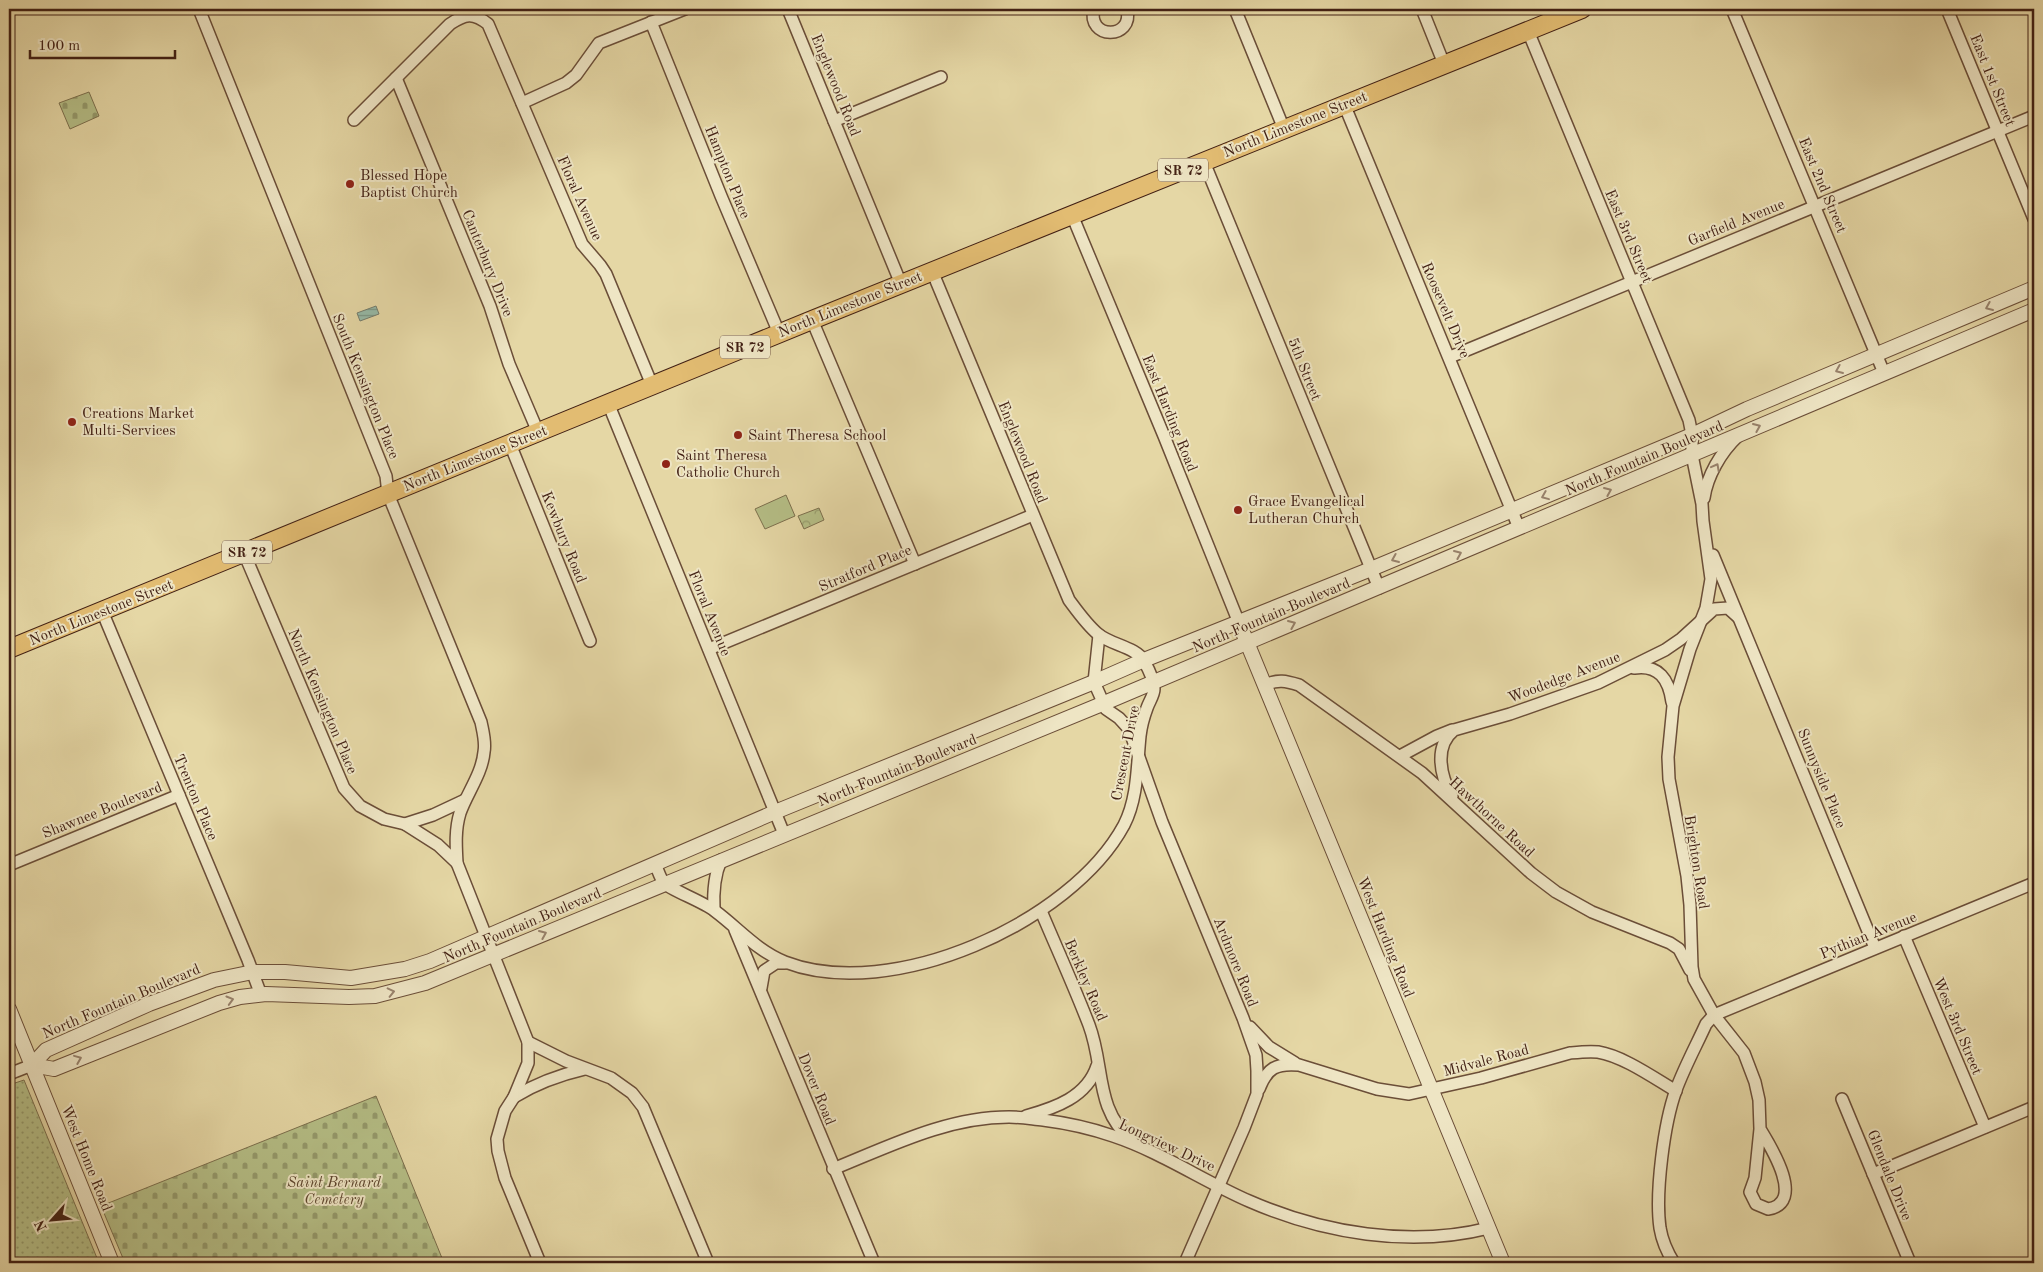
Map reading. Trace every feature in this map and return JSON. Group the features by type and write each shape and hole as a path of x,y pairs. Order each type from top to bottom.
{"main road":[{"name":"North Limestone Street","path":"9,649 608,403 1579,9"}],"street":[{"name":"South Kensington Place","path":"199,9 386,476 388,494 481,722 485,751 465,800 458,823 457,863"},
{"path":"522,103 566,83 576,75 599,43 685,9"},
{"name":"Englewood Road","path":"788,9 901,284"},
{"path":"1094,9 1094,20 1102,31 1108,33 1114,33 1125,25 1128,14 1127,9"},
{"path":"1235,9 1284,128"},
{"path":"1422,9 1444,64"},
{"name":"East 2nd Street","path":"1732,9 1884,373"},
{"name":"East 1st Street","path":"1947,9 2034,219"},
{"name":"Floral Avenue","path":"396,78 450,24 460,17 479,16 488,24 582,244 606,274 652,386"},
{"name":"Hampton Place","path":"651,22 721,196 780,333"},
{"name":"East 3rd Street","path":"1528,31 1689,420 1692,435 1692,455"},
{"path":"834,121 941,77"},
{"path":"354,120 396,78"},
{"name":"Canterbury Drive","path":"396,78 490,306 509,364 538,432"},
{"name":"Roosevelt Drive","path":"1344,104 1519,528"},
{"name":"Garfield Avenue","path":"1450,357 2034,116"},
{"name":"5th Street","path":"1204,162 1379,588"},
{"name":"East Harding Road","path":"1072,215 1239,623"},
{"name":"Englewood Road","path":"932,271 1069,600 1099,635 1135,653 1144,660"},
{"name":"North Fountain Boulevard","path":"32,1065 46,1050 149,1004 214,980 253,972 284,972 351,978 405,969 430,961 775,812 1144,660 1372,569 1692,435 1747,409 2034,288"},
{"name":"North Fountain Boulevard","path":"32,1065 54,1069 220,1003 240,997 261,994 375,996 425,983 1153,683 2034,310"},
{"path":"812,320 915,564"},
{"name":"Floral Avenue","path":"608,403 784,834"},
{"path":"1702,504 1707,484 1715,467 1728,445 1739,435"},
{"name":"Kewbury Road","path":"510,444 590,641"},
{"name":"Brighton Road","path":"1692,455 1702,504 1712,578 1710,594 1702,621 1690,649 1673,706 1668,757 1669,779 1687,876 1694,979 1714,1015 1739,1046 1750,1065 1759,1100 1760,1129 1755,1178 1750,1192 1756,1204 1768,1209 1779,1205 1783,1200 1786,1190 1785,1181 1771,1146 1760,1129"},
{"name":"Stratford Place","path":"709,649 1033,515"},
{"name":"Sunnyside Place","path":"1706,538 1876,948"},
{"name":"North Kensington Place","path":"244,553 344,788 360,806 384,819 405,824 438,845 457,863"},
{"path":"1702,621 1709,613 1721,608 1728,608 1740,619"},
{"name":"Trenton Place","path":"102,611 261,994"},
{"name":"Woodedge Avenue","path":"1400,756 1437,736 1565,696 1628,669 1665,650 1702,621"},
{"name":"West Harding Road","path":"1239,623 1503,1263"},
{"path":"1094,682 1099,635"},
{"path":"1144,660 1153,683"},
{"path":"1628,669 1647,668 1662,676 1670,690 1673,706"},
{"name":"Hawthorne Road","path":"1265,685 1284,680 1299,685 1422,773 1531,874 1556,892 1592,912 1670,943 1679,950 1694,979"},
{"name":"Ardmore Road","path":"1094,682 1102,704 1119,718 1128,729 1162,822 1256,1054 1257,1094 1185,1263"},
{"name":"Crescent Drive","path":"665,883 714,910 765,951 787,962 827,971 853,972 905,966 948,955 991,939 1040,911 1086,874 1101,859 1124,824 1136,783 1141,732 1146,710 1155,690 1153,683"},
{"path":"1454,730 1444,740 1441,765 1444,784 1458,806"},
{"name":"Shawnee Boulevard","path":"9,865 179,795"},
{"path":"405,824 433,815 465,800"},
{"path":"714,910 713,895 716,871 721,860"},
{"path":"457,863 528,1042 528,1063 514,1097 505,1111 500,1128 498,1151 505,1178 540,1263"},
{"path":"655,864 665,883"},
{"name":"Pythian Avenue","path":"1714,1015 2034,883"},
{"name":"Berkley Road","path":"1040,911 1089,1024 1095,1042 1100,1082 1109,1112 1124,1133 1139,1146"},
{"name":"Dover Road","path":"733,926 762,992 833,1169 874,1263"},
{"name":"West 3rd Street","path":"1904,936 1985,1127"},
{"path":"762,992 762,975 764,971 776,963 787,962"},
{"name":"West Home Road","path":"9,1009 112,1263"},
{"path":"1674,1263 1664,1243 1659,1211 1665,1139 1676,1091 1706,1024 1714,1015"},
{"name":"Midvale Road","path":"1243,1018 1256,1036 1268,1047 1298,1065 1377,1089 1397,1093 1409,1094 1432,1090 1570,1053 1585,1052 1598,1052 1611,1056 1676,1091"},
{"path":"528,1042 586,1069 611,1078 632,1093 643,1107 708,1263"},
{"path":"1020,1118 1054,1107 1081,1092 1095,1074 1098,1062"},
{"name":"Midvale Road","path":"1257,1094 1266,1074 1272,1069 1286,1064 1298,1065"},
{"path":"9,1074 32,1065"},
{"path":"514,1097 535,1084 586,1069"},
{"name":"Glendale Drive","path":"1842,1099 1910,1263"},
{"path":"1873,1174 2034,1106"},
{"name":"Longview Drive","path":"833,1169 936,1128 989,1118 1020,1118 1088,1128 1139,1146 1218,1186 1278,1213 1306,1222 1364,1234 1426,1237 1454,1235 1489,1228"}],"green space":[{"path":"89,92 99,116 70,129 59,103"},
{"path":"786,495 795,516 765,529 755,509"},
{"path":"819,508 824,520 804,529 798,516"},
{"path":"24,1080 99,1263 9,1263 9,1085"},
{"name":"Saint Bernard Cemetery","path":"376,1096 444,1263 125,1263 101,1206"}],"shaded area":[{"path":"376,306 379,314 360,321 357,313"}],"place":[{"name":"Blessed Hope Baptist Church","path":"350,184"},
{"name":"Creations Market Multi-Services","path":"72,422"},
{"name":"Saint Theresa School","path":"738,435"},
{"name":"Saint Theresa Catholic Church","path":"666,464"},
{"name":"Grace Evangelical Lutheran Church","path":"1238,510"}]}
